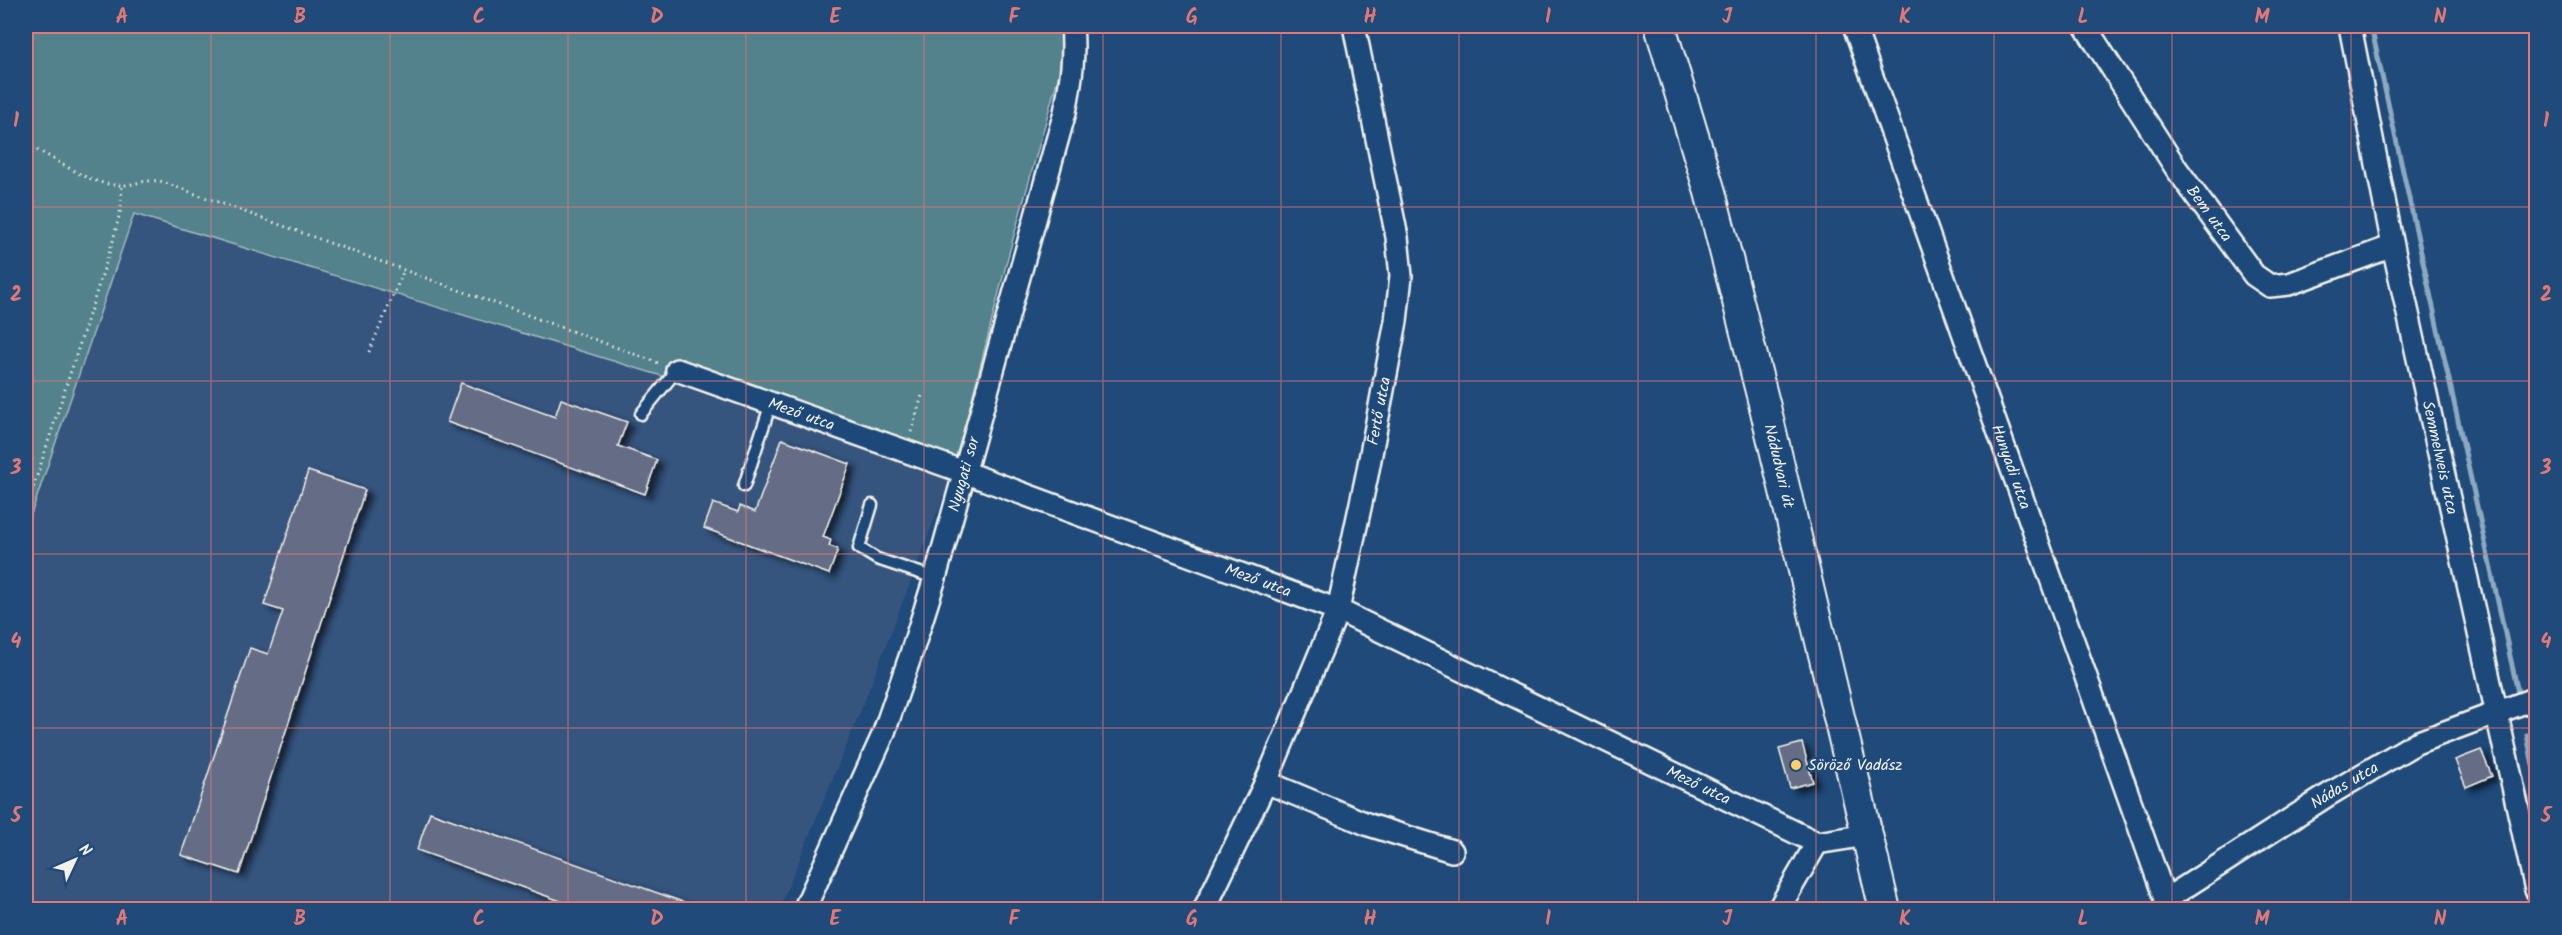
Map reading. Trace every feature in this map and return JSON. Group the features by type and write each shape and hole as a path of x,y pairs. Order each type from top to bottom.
{"main road":[{"name":"Nádudvari út","path":"1660,26 1722,237 1885,909"}],"street":[{"name":"Nyugati sor","path":"804,909 883,735 935,578 1065,112 1074,47 1072,26"},
{"name":"Fertő utca","path":"1204,909 1266,782 1338,610 1396,321 1401,276 1397,237 1354,26"},
{"name":"Hunyadi utca","path":"1854,26 2167,905"},
{"name":"Bem utca","path":"2085,26 2176,168 2254,275 2270,286 2289,285 2393,246"},
{"name":"Semmelweis utca","path":"2350,26 2393,246 2536,890"},
{"name":"Mező utca","path":"677,370 964,472 1338,610 1817,843"},
{"name":"Nádas utca","path":"2167,905 2328,795 2416,743 2536,698"},
{"path":"1266,782 1369,825 1452,851"},
{"path":"1778,909 1817,843 1867,835"}],"lane":[{"path":"641,414 677,370"},
{"path":"744,486 771,404"},
{"path":"872,505 859,548 878,559 935,578"}],"path":[{"path":"26,145 44,153 77,174 100,182 122,185 145,179 160,181 677,370"},
{"path":"26,510 113,241 121,208 122,185"},
{"path":"369,352 404,270"},
{"path":"906,451 923,392"}],"shaded area":[{"path":"134,214 955,466 865,700 779,909 26,910 26,529"}],"green space":[{"path":"26,26 1061,26 1066,49 1008,257 955,466 134,214 26,529"}],"building":[{"path":"461,383 555,417 561,399 627,422 618,446 657,460 645,494 447,422"},
{"path":"782,439 850,464 823,537 831,540 829,546 838,549 829,574 704,528 713,503 738,512 740,506 755,512"},
{"path":"308,471 365,490 239,874 181,855 250,648 268,654 283,611 264,605"},
{"name":"Söröző Vadász","path":"1802,743 1813,782 1790,788 1779,749"},
{"path":"2481,750 2492,776 2466,787 2455,760"},
{"path":"430,812 697,907 697,909 583,909 417,850"}],"waterway":[{"path":"2371,26 2519,697"},
{"path":"2536,731 2527,735 2536,780"}],"place":[{"name":"Söröző Vadász","path":"1796,765"}]}
